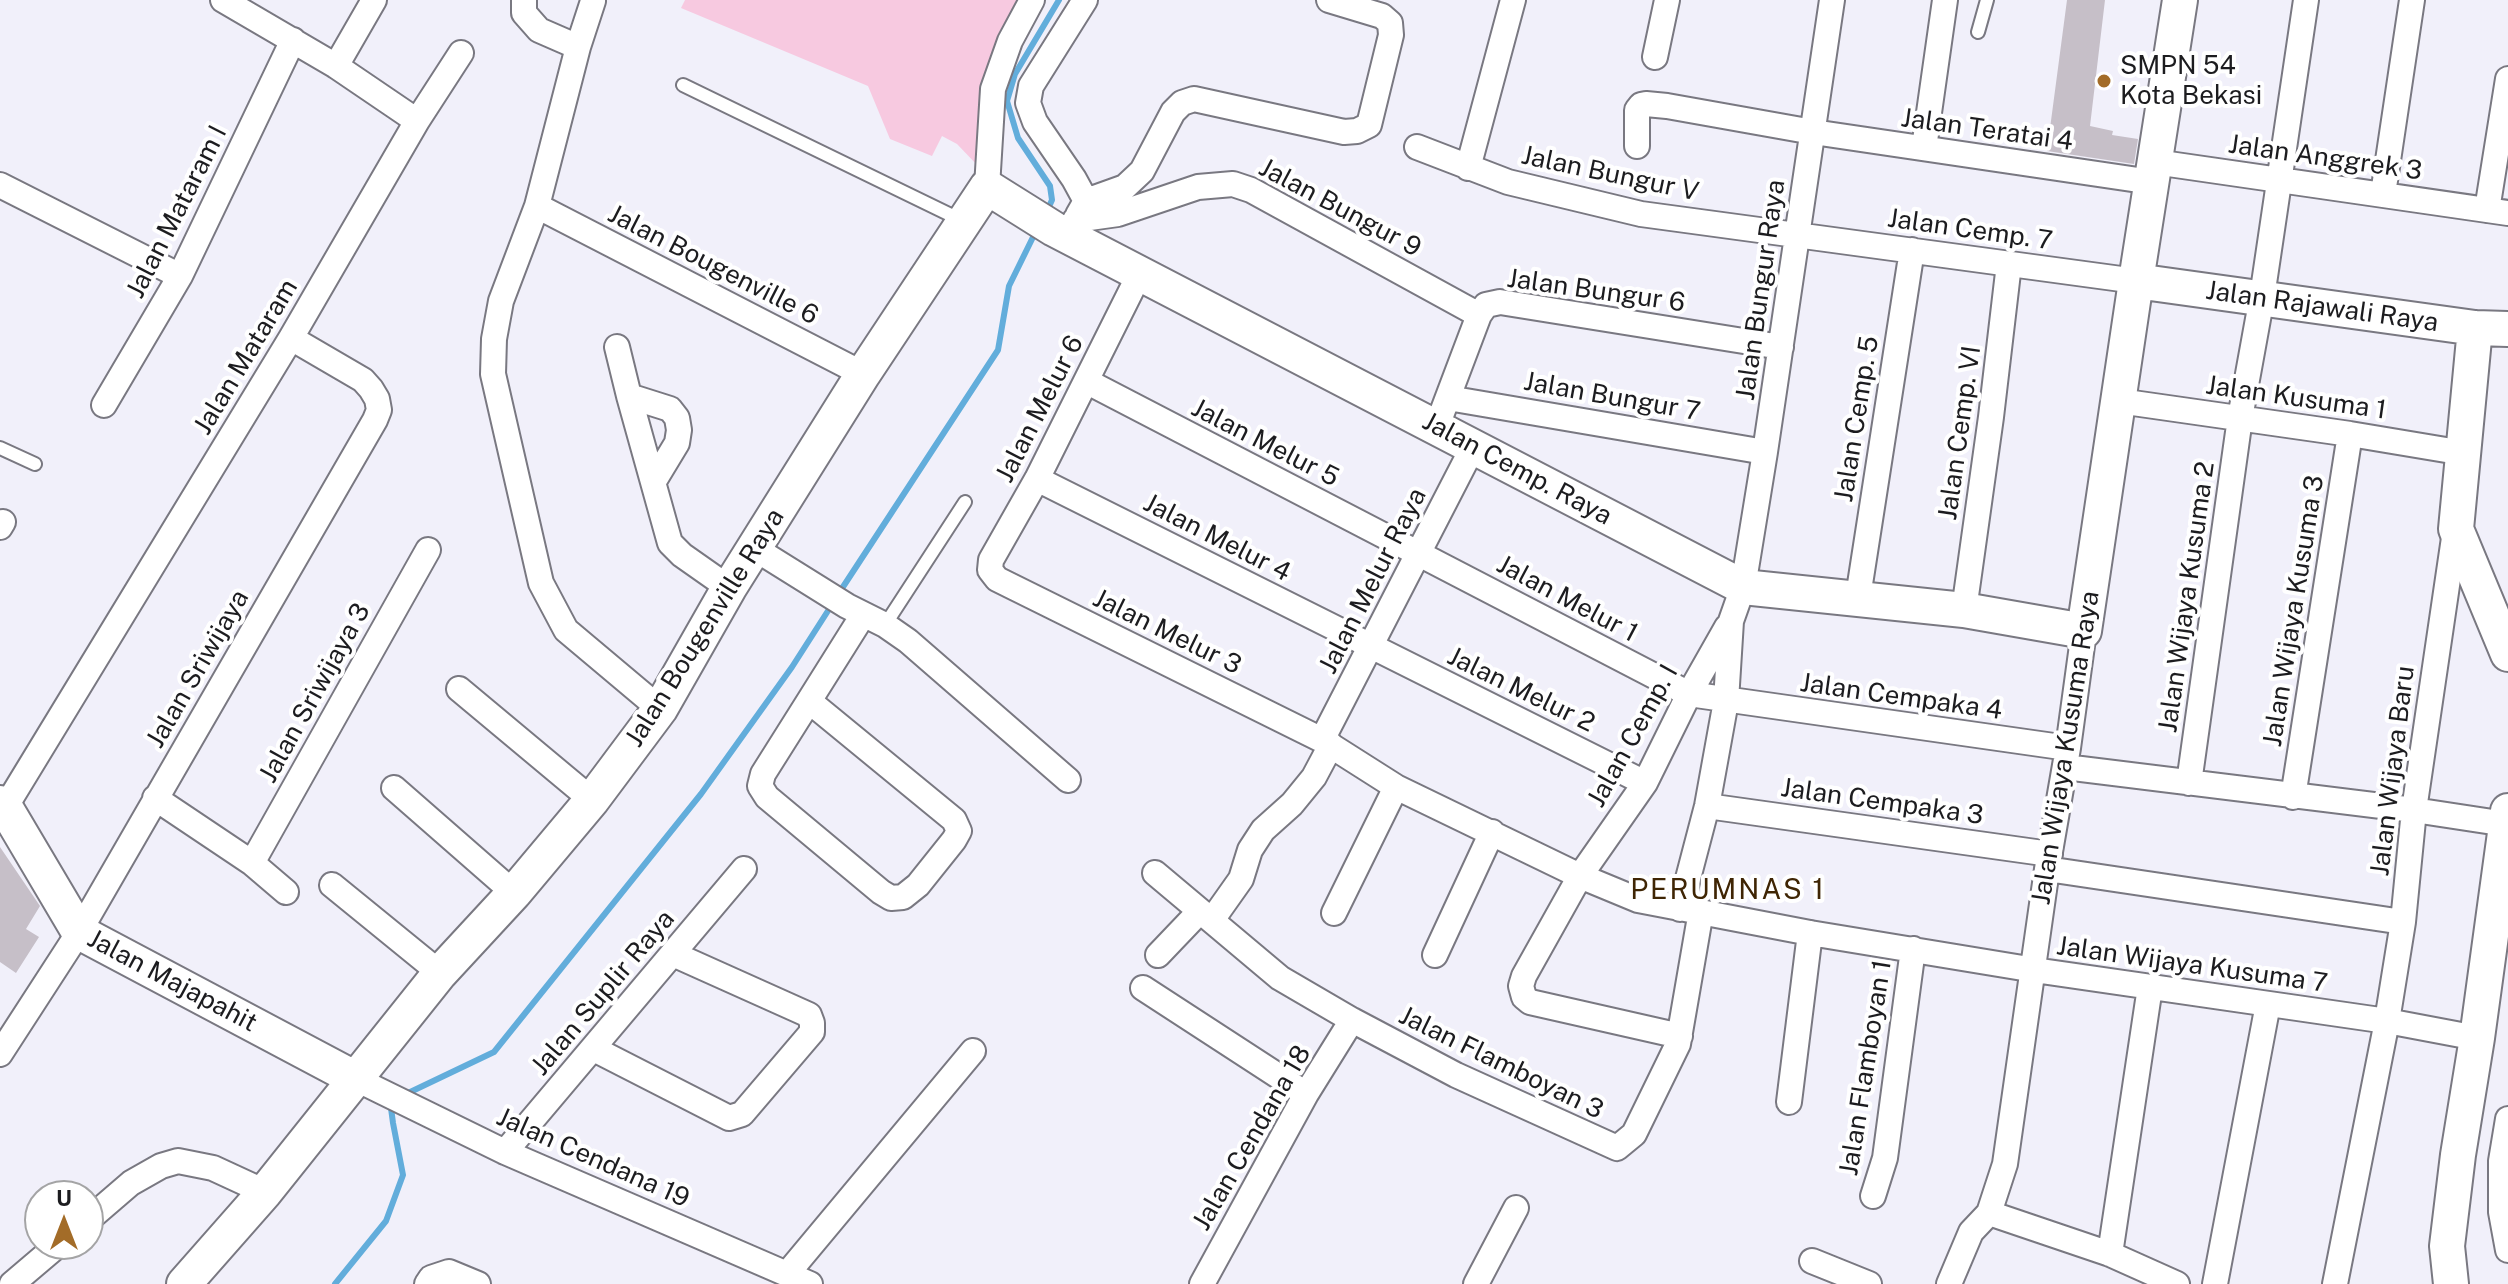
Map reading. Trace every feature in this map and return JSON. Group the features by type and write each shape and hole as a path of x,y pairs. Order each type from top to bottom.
{"street":[{"path":"223,0 336,66 417,121"},
{"path":"336,66 374,0"},
{"path":"524,0 524,13 539,30 578,47"},
{"path":"987,187 993,89 1010,41 1032,0"},
{"path":"1061,219 1074,179 1035,122 1028,103 1031,86 1085,0"},
{"path":"1061,219 1125,187 1142,171 1173,112 1182,103 1194,99 1344,132 1357,131 1369,125 1391,35 1390,23 1382,16 1329,0"},
{"path":"1468,168 1513,0"},
{"path":"1655,57 1667,0"},
{"name":"Jalan Bungur Raya","path":"1743,587 1832,0"},
{"path":"1924,148 1945,0"},
{"name":"Jalan Wijaya Kusuma Raya","path":"1949,1284 1971,1232 1989,1213 2005,1164 2180,0"},
{"name":"Jalan Wijaya Kusuma 2","path":"2189,783 2240,418 2262,297 2306,0"},
{"path":"2383,194 2412,0"},
{"path":"593,1 537,206 501,301 494,339 493,374 541,583 566,630 660,709"},
{"name":"Jalan Mataram I","path":"104,405 180,276 293,40"},
{"name":"Jalan Mataram","path":"2,808 291,338 417,121 461,53"},
{"path":"2498,212 2508,79"},
{"name":"Jalan Teratai 4","path":"1637,146 1637,110 1646,104 1924,148 2153,172"},
{"name":"Jalan Bungur V","path":"1417,147 1508,182 1641,214 1797,235"},
{"name":"Jalan Anggrek 3","path":"2153,172 2279,179 2498,212"},
{"name":"Jalan Bungur 9","path":"1061,219 1118,214 1198,187 1233,184 1251,190 1479,315"},
{"path":"0,185 180,276"},
{"name":"Jalan Cemp. Raya","path":"987,187 1061,219 1140,273 1442,412 1473,447 1743,587 1964,610 2084,631"},
{"name":"Jalan Bougenville Raya","path":"184,1284 265,1192 440,973 514,893 592,800 660,709 729,588 863,374 987,187"},
{"name":"Jalan Bougenville 6","path":"537,206 863,374"},
{"name":"Jalan Cemp. 7","path":"1797,235 2136,281"},
{"name":"Jalan Cemp. 5","path":"1858,597 1912,250"},
{"name":"Jalan Cemp. VI","path":"1964,610 2009,264"},
{"name":"Jalan Melur 6","path":"990,570 991,560 1037,479 1140,273"},
{"name":"Jalan Rajawali Raya","path":"2136,281 2492,329"},
{"name":"Jalan Bungur 6","path":"1442,412 1479,315 1486,305 1500,302 1781,347"},
{"path":"2492,329 2464,453 2456,529 2508,654"},
{"name":"Jalan Sriwijaya","path":"0,1054 79,932 379,410 377,399 363,380 291,338"},
{"path":"617,347 670,543 729,588"},
{"name":"Jalan Melur 5","path":"1086,381 1419,554"},
{"path":"629,396 670,409 677,418 677,443 654,481"},
{"name":"Jalan Kusuma 1","path":"2119,401 2464,453"},
{"name":"Jalan Bungur 7","path":"1442,412 1765,452"},
{"name":"Jalan Wijaya Kusuma 3","path":"2293,797 2350,434"},
{"name":"Jalan Melur Raya","path":"1158,955 1206,916 1241,879 1250,850 1263,830 1292,804 1314,777 1371,647 1473,447"},
{"name":"Jalan Melur 4","path":"1037,479 1371,647"},
{"name":"Jalan Wijaya Baru","path":"2335,1284 2387,1021 2403,922 2414,810 2456,529"},
{"path":"754,548 908,641 1068,780"},
{"name":"Jalan Sriwijaya 3","path":"252,863 428,550"},
{"name":"Jalan Melur 1","path":"1419,554 1689,694 1726,701"},
{"name":"Jalan Melur 3","path":"990,570 997,579 1327,742 1396,787 1580,876 1638,900 1690,910"},
{"name":"Jalan Cemp. I","path":"1680,1036 1530,1002 1521,991 1524,976 1580,876 1645,783 1689,694 1731,621 1743,587"},
{"path":"809,701 954,820 959,831 954,840 918,885 903,897 891,898 881,892 767,797 760,786 763,774 809,701 846,605"},
{"name":"Jalan Cemp. I","path":"1690,910 1726,701 1731,621"},
{"name":"Jalan Melur 2","path":"1371,647 1645,783"},
{"path":"459,689 592,800"},
{"name":"Jalan Cempaka 4","path":"1726,701 2066,757 2189,783 2293,797 2507,818"},
{"path":"1334,913 1396,787"},
{"path":"394,788 514,893"},
{"path":"155,798 252,863 286,892"},
{"name":"Jalan Cempaka 3","path":"1707,806 2403,922"},
{"name":"Jalan Majapahit","path":"2,808 79,932 356,1079"},
{"path":"2451,1284 2447,1246 2507,818"},
{"path":"1435,955 1492,832"},
{"name":"Jalan Suplir Raya","path":"505,1152 744,869"},
{"name":"Jalan Flamboyan 3","path":"1155,873 1280,978 1456,1075 1617,1148 1634,1134 1680,1036 1690,910"},
{"path":"332,885 440,973"},
{"name":"Jalan Wijaya Kusuma 7","path":"1690,910 1810,933 2387,1021 2477,1038"},
{"path":"1789,1102 1810,933"},
{"name":"Jalan Flamboyan 1","path":"1873,1196 1885,1158 1913,949"},
{"path":"594,1049 729,1118 742,1114 812,1032 809,1015 673,954"},
{"path":"2110,1254 2150,987"},
{"path":"1143,988 1306,1094"},
{"path":"2215,1284 2268,1004"},
{"name":"Jalan Cendana 18","path":"1202,1284 1306,1094 1352,1020"},
{"path":"787,1274 973,1051"},
{"name":"Jalan Cendana 19","path":"356,1079 505,1152 810,1284"},
{"path":"2508,1119 2501,1161 2501,1212 2508,1250"},
{"path":"104,1206 131,1183 161,1166 178,1161 213,1168 265,1192"},
{"path":"1476,1284 1516,1208"},
{"path":"1989,1213 2110,1254 2177,1284"},
{"path":"12,1284 40,1260"},
{"path":"1812,1261 1869,1284"},
{"path":"427,1284 431,1278 449,1272 478,1284"}],"lane":[{"path":"1978,32 1987,0"},
{"path":"683,85 964,222"},
{"path":"0,448 35,464"},
{"path":"885,625 965,502"}],"shaded area":[{"path":"685,0 1023,0 979,167 957,144 942,136 932,156 890,139 868,86 681,8"}],"building":[{"path":"2067,0 2105,0 2090,126 2113,131 2112,135 2138,139 2134,164 2047,151"},
{"path":"0,847 40,906 26,929 39,937 16,973 0,962"}],"waterway":[{"path":"1047,211 1052,200 1050,186 1018,138 1007,101 1015,74 1059,0"},
{"path":"839,593 998,350 1009,286 1036,231"},
{"path":"406,1094 494,1052 701,794 792,667 833,603"},
{"path":"335,1284 386,1221 403,1175 391,1108 394,1103"}],"place":[{"name":"SMPN 54 Kota Bekasi","path":"2104,81"}],"district":[{"name":"PERUMNAS 1","path":"1728,890"}]}
